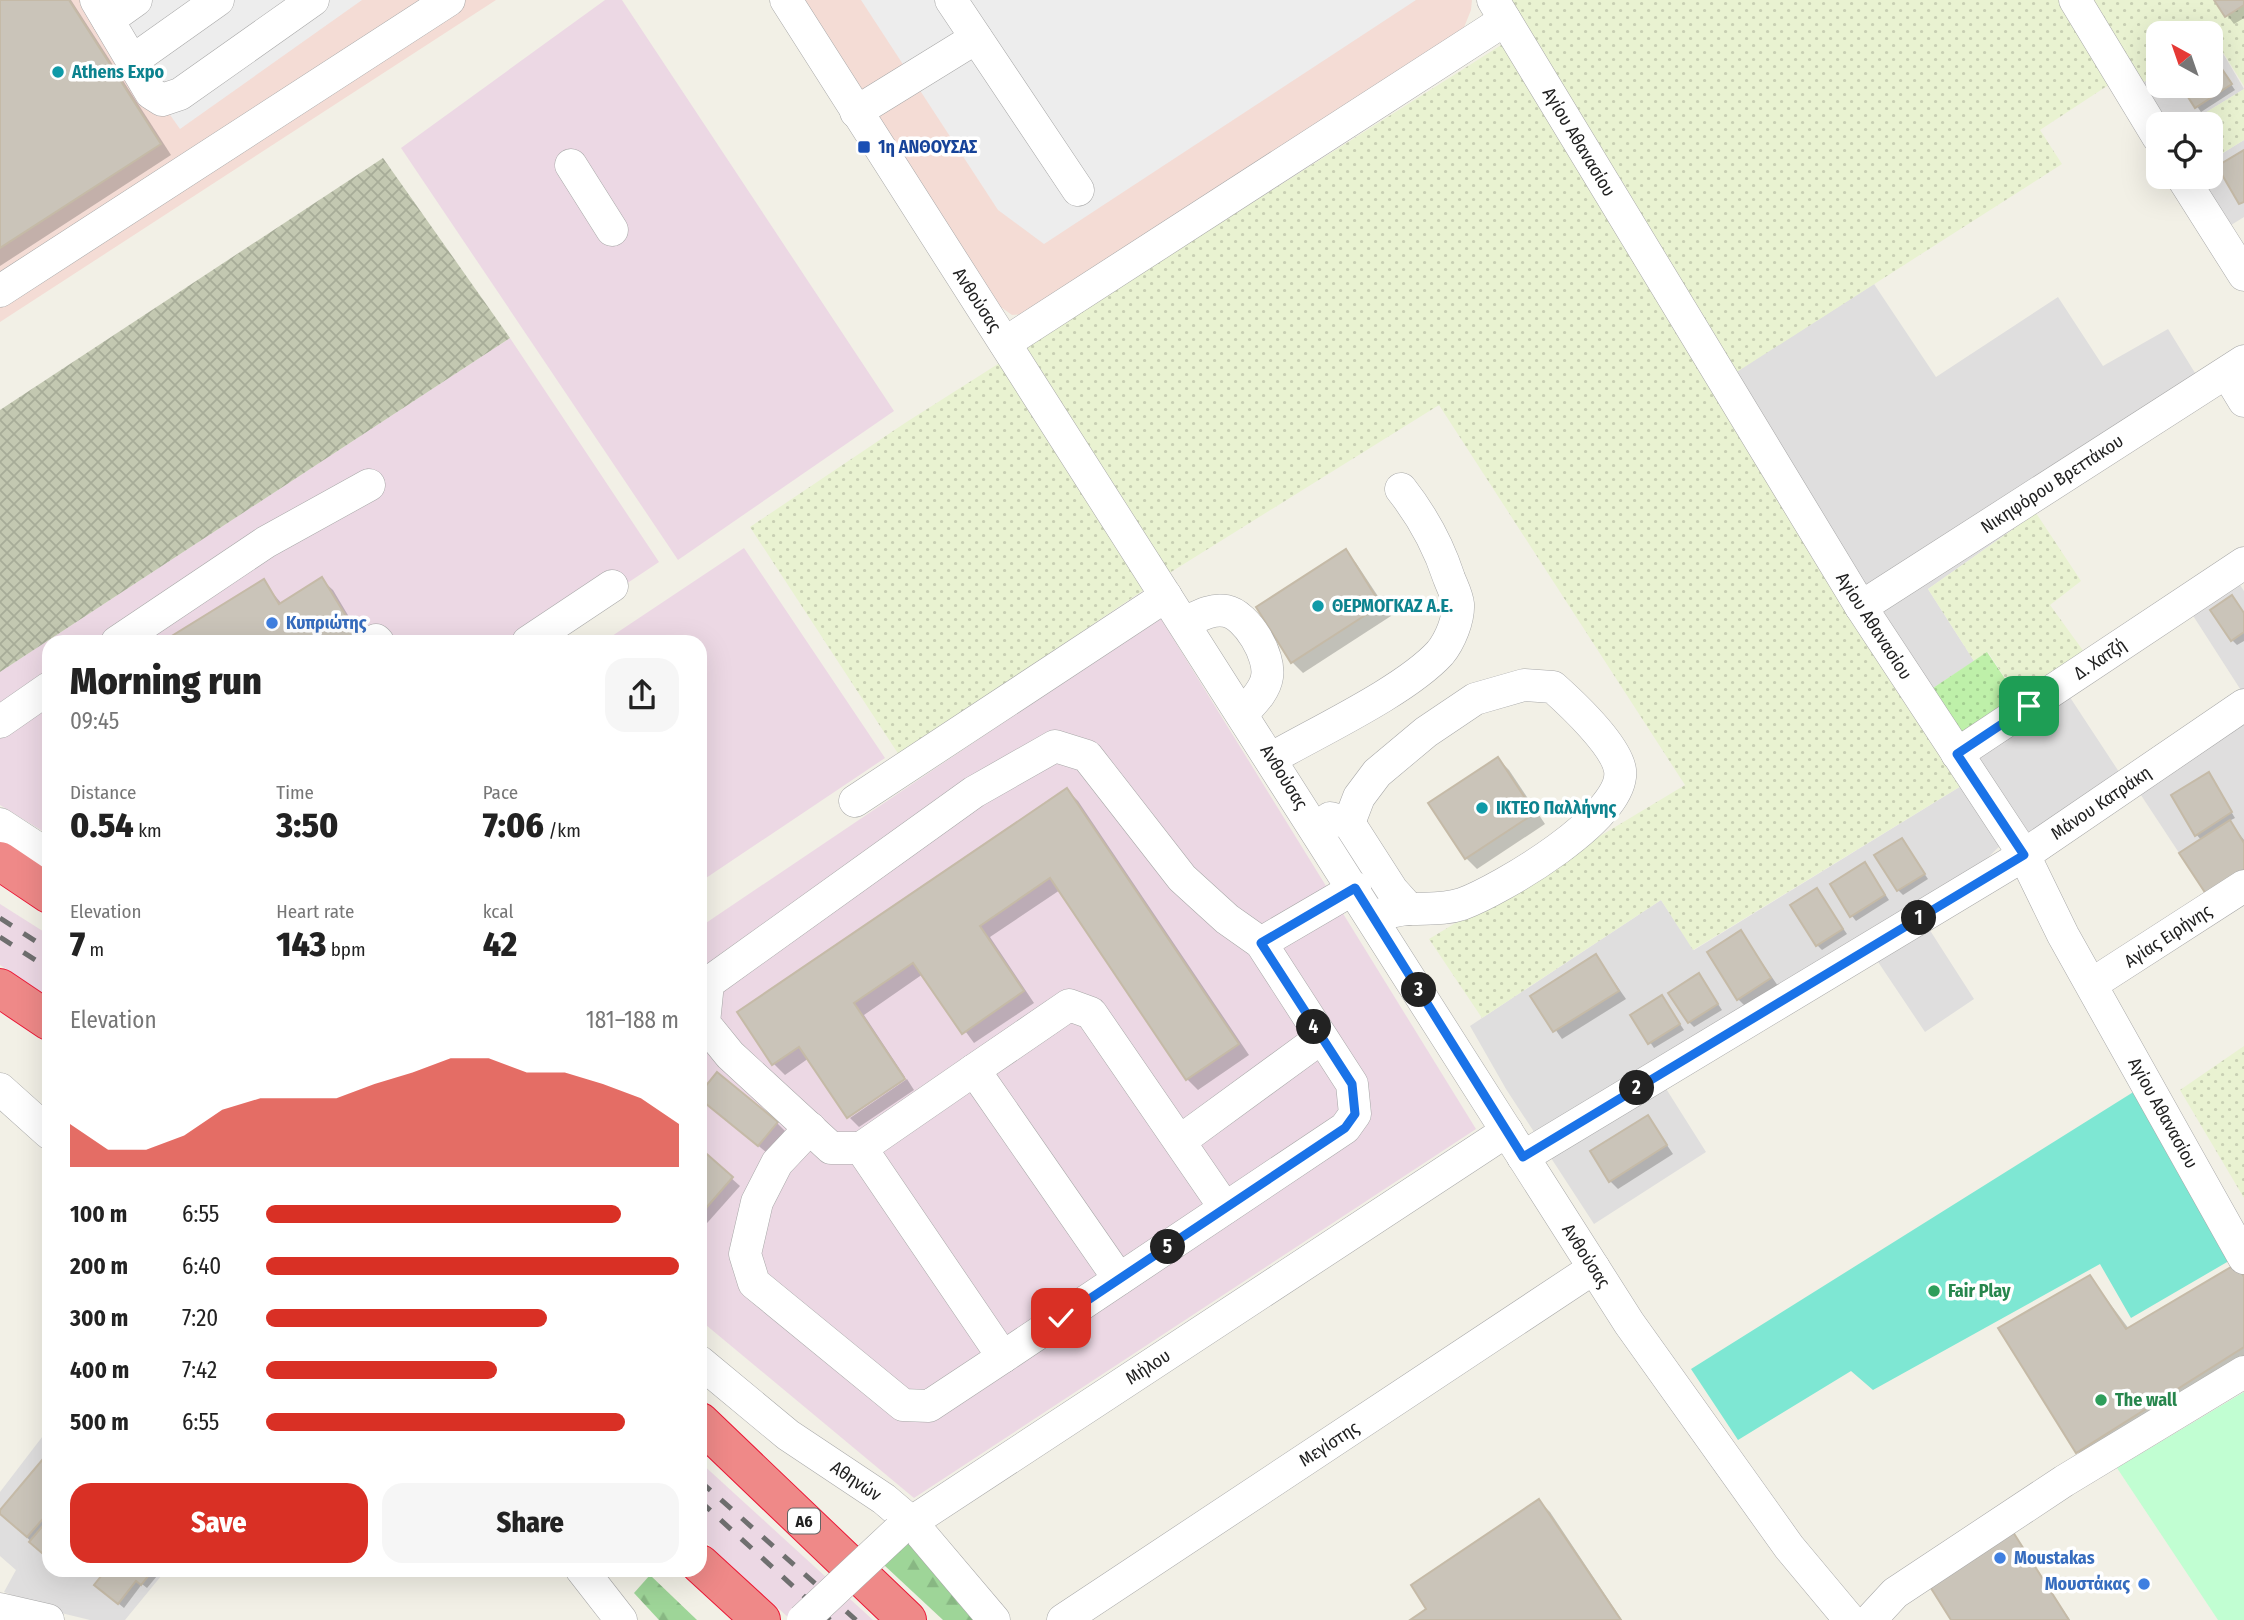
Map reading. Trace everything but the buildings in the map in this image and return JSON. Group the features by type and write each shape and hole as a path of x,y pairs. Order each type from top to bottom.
{"highway":[{"path":"0,862 42,889"},
{"path":"0,988 42,1016"},
{"name":"Α6","path":"707,1429 907,1620"},
{"path":"707,1570 761,1620"}],"street":[{"path":"136,0 102,10 151,93 162,100 180,94 313,0"},
{"path":"132,61 218,0"},
{"path":"0,291 449,0"},
{"name":"Ανθούσας","path":"786,0 1373,916 1594,1268 1671,1384 1790,1548 1850,1620"},
{"path":"951,0 1078,190"},
{"path":"2075,0 2146,118"},
{"path":"1005,343 1499,10"},
{"name":"Αγίου Αθανασίου","path":"1499,10 1861,607 2024,855 2092,984 2244,1258"},
{"path":"856,112 976,38"},
{"path":"571,165 612,230"},
{"path":"2190,189 2244,275"},
{"path":"2235,367 2244,401"},
{"name":"Νικηφόρου Βρεττάκου","path":"1861,607 2235,367"},
{"path":"127,635 266,542 369,485"},
{"path":"1272,758 1382,695 1420,669 1441,652 1453,632 1458,604 1440,550 1424,518 1401,489"},
{"name":"Δ. Χατζή","path":"1957,754 2244,563"},
{"path":"538,635 612,586"},
{"path":"855,802 1166,596"},
{"path":"1184,623 1209,612 1227,611 1243,622 1265,654 1267,676 1260,693 1243,713"},
{"path":"1349,823 1359,797 1377,773 1426,732 1475,699 1524,685 1553,688 1604,740 1620,770 1615,795 1586,826 1533,866 1464,903 1440,910 1409,909 1373,916"},
{"path":"0,722 42,693"},
{"name":"Μάνου Κατράκη","path":"1515,1144 2024,855 2244,705"},
{"path":"707,993 708,983 974,792 1055,746 1087,756 1182,878 1227,919 1261,943 1352,1084 1355,1114 1345,1128 929,1406 903,1405 754,1283 745,1254 757,1202 777,1163 810,1128"},
{"path":"1306,811 1349,823 1392,891 1409,909"},
{"path":"0,824 42,851"},
{"name":"Αγίας Ειρήνης","path":"2092,984 2244,886"},
{"path":"1261,943 1355,888"},
{"path":"707,1027 730,1055 831,1148 861,1148 1069,1005 1091,1013 1226,1208"},
{"path":"1180,1141 1321,1038"},
{"path":"974,1070 1119,1279"},
{"path":"0,1089 42,1127"},
{"name":"Μήλου","path":"803,1620 904,1527 1515,1144"},
{"path":"861,1148 1003,1357"},
{"name":"Μεγίστης","path":"1063,1620 1594,1268"},
{"name":"Αθηνών","path":"707,1368 788,1435 884,1499 904,1527 994,1620"},
{"path":"1870,1620 1895,1593 2064,1481 2244,1372"},
{"name":"Ανθούσας","path":"1790,1548 1800,1574 1829,1620"},
{"path":"587,1577 621,1620"},
{"path":"0,1609 48,1620"}],"shaded area":[{"path":"0,0 496,0 0,322"},
{"path":"89,0 362,0 180,129"},
{"path":"605,0 622,0 894,411 678,560 401,148"},
{"path":"805,0 1472,0 1461,35 1025,314 1012,315 998,305"},
{"path":"861,0 1416,0 1044,244 998,210"},
{"path":"1497,0 2244,0 2244,86 2223,52 2223,21 2146,21 2146,81 2119,98 2110,84 2040,130 2062,164 1718,384 1966,783 1693,950 1661,900 1482,1018 1429,939 1685,785 1439,405 1163,577 899,755 750,527 905,423 1517,35"},
{"path":"2223,53 2244,89 2207,112 2146,112 2146,148 2119,98 2146,81 2146,98 2223,98"},
{"path":"2244,89 2244,140 2223,153 2223,112 2207,112"},
{"path":"2244,140 2244,217 2207,240 2188,189 2223,189 2223,153"},
{"path":"383,158 510,338 56,635 42,635 42,644 0,672 0,410"},
{"path":"1874,284 1936,377 2058,297 2103,366 2168,329 2211,399 2036,513 1928,589 1974,661 1915,700 1717,384"},
{"path":"510,338 659,562 550,635 56,635"},
{"path":"2036,513 2081,581 2050,605 2087,656 2020,701 1988,652 1974,661 1928,589"},
{"path":"744,548 885,758 707,877 707,635 614,635"},
{"path":"2238,582 2244,591 2244,695 2192,614"},
{"path":"1160,617 1476,1129 914,1498 707,1326 707,922"},
{"path":"42,644 42,831 0,805 0,672"},
{"path":"2056,676 2123,778 2026,843 2003,843 1979,866 1915,907 1974,999 1925,1032 1864,941 1653,1068 1706,1152 1594,1224 1506,1089 1470,1026 1661,900 1694,950 1966,783 1948,752"},
{"path":"2244,714 2244,877 2210,900 2135,786"},
{"path":"0,904 42,931 42,992 0,965"},
{"path":"2244,1046 2244,1198 2180,1090"},
{"name":"Fair Play","path":"2135,1091 2234,1258 2131,1318 2100,1264 1873,1390 1851,1371 1738,1440 1691,1369"},
{"path":"42,1437 42,1577 160,1577 125,1620 90,1620 53,1611 4,1592 16,1570 0,1556 0,1492"},
{"path":"707,1468 873,1620 791,1620 707,1543"}],"green space":[{"path":"1987,652 2020,701 1948,752 1915,700"},
{"path":"2244,1392 2244,1620 2218,1620 2117,1468"},
{"path":"909,1543 977,1620 943,1620 884,1565"},
{"path":"648,1577 652,1577 697,1620 659,1620 634,1593"}],"railway":[{"path":"0,918 42,945"},
{"path":"0,937 42,964"},
{"path":"707,1487 856,1620"},
{"path":"707,1507 830,1620"}],"place":[{"name":"Athens Expo","path":"58,72"},
{"name":"1η ΑΝΘΟΥΣΑΣ","path":"864,147"},
{"name":"ΘΕΡΜΟΓΚΑΖ Α.Ε.","path":"1318,606"},
{"name":"Κυπριώτης","path":"272,623"},
{"name":"ΙΚΤΕΟ Παλλήνης","path":"1482,808"},
{"name":"Fair Play","path":"1934,1291"},
{"name":"The wall","path":"2101,1400"},
{"name":"Moustakas","path":"2000,1558"},
{"name":"Μουστάκας","path":"2144,1584"}],"route":[{"path":"1061,1318 1345,1128 1355,1114 1352,1084 1261,943 1355,888 1523,1157 2024,855 1957,754 2029,706"}]}
